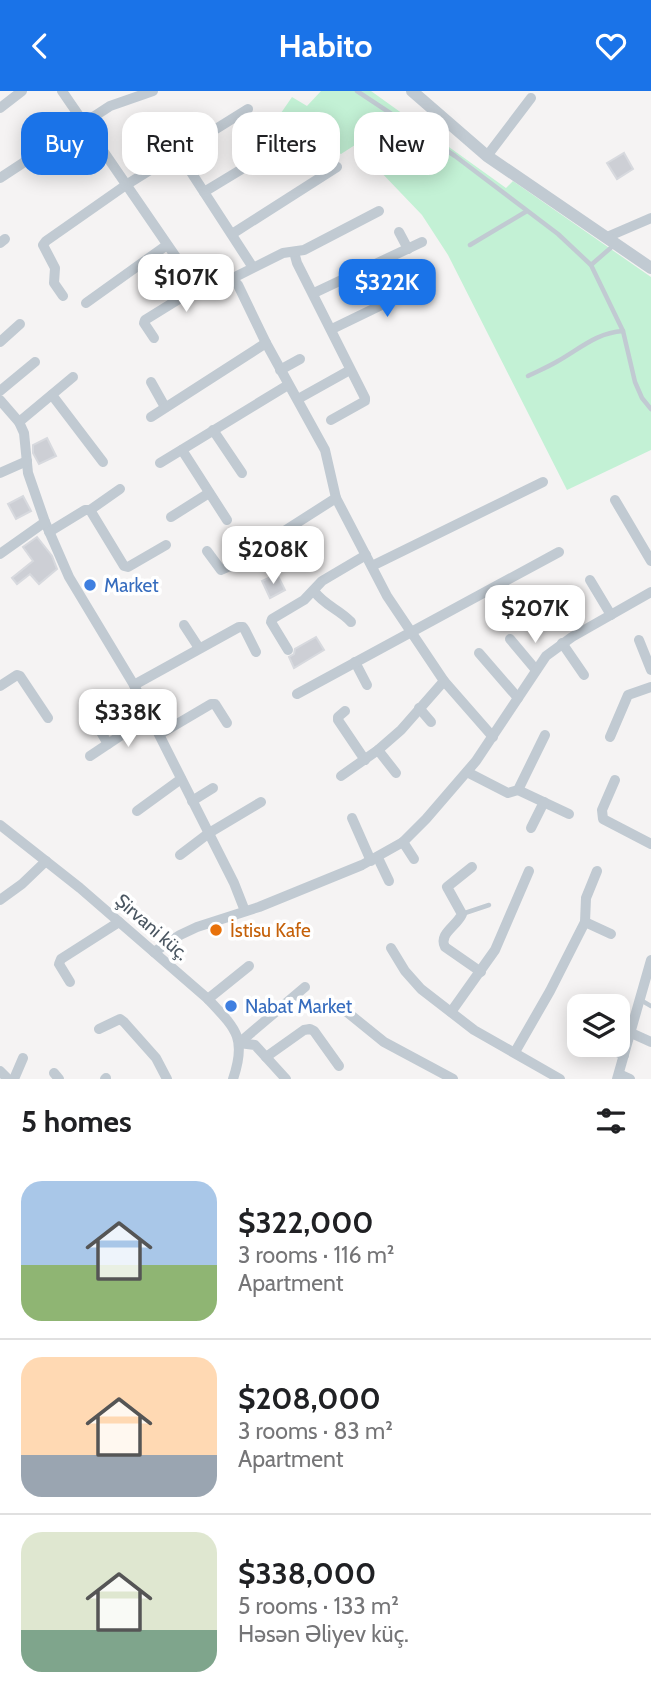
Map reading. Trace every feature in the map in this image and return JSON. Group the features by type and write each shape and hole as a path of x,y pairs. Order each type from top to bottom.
{"street":[{"path":"0,108 22,91"},
{"path":"62,91 78,112"},
{"path":"101,112 137,93 153,91"},
{"path":"412,91 487,156 651,268"},
{"path":"487,156 531,98"},
{"path":"218,127 248,109"},
{"path":"108,157 191,279 200,286"},
{"path":"0,178 21,164"},
{"path":"63,296 54,283 55,268 43,245 142,175"},
{"path":"193,175 252,266"},
{"path":"204,192 232,175"},
{"path":"232,234 324,175"},
{"path":"230,279 283,253 304,250 379,211"},
{"path":"611,240 651,218"},
{"path":"399,232 408,249"},
{"path":"314,293 422,242"},
{"path":"86,303 167,245"},
{"path":"294,252 365,401 331,420"},
{"path":"154,338 144,323 145,320 218,278 230,279 238,285 328,457 336,498 387,596 444,681 493,737"},
{"path":"332,329 429,282"},
{"path":"0,342 20,324"},
{"path":"151,417 266,343"},
{"path":"281,370 300,359"},
{"path":"0,391 36,362"},
{"path":"298,399 350,370"},
{"path":"19,422 73,377"},
{"path":"151,382 165,407"},
{"path":"160,463 288,385"},
{"path":"52,395 103,462"},
{"path":"0,400 19,422 26,441 27,461 47,527 69,577 160,734 245,911"},
{"path":"213,431 242,473"},
{"path":"182,450 227,520"},
{"path":"0,474 27,461"},
{"path":"372,566 542,482"},
{"path":"0,554 47,527 90,510 120,489"},
{"path":"172,517 209,493"},
{"path":"207,551 221,570 336,498"},
{"path":"615,500 651,561"},
{"path":"90,510 124,566 128,568 166,545"},
{"path":"297,694 559,552"},
{"path":"288,650 271,622 272,619 297,605 322,581 366,555"},
{"path":"590,580 611,615"},
{"path":"314,591 326,605 344,614 351,622"},
{"path":"154,952 197,927 375,860 403,842 467,772 546,656 562,643 651,592"},
{"path":"184,625 199,648"},
{"path":"134,685 199,648 243,627 256,652"},
{"path":"510,639 536,670"},
{"path":"639,640 651,670"},
{"path":"562,643 584,675"},
{"path":"479,653 518,698"},
{"path":"355,662 367,685"},
{"path":"0,686 17,675 20,676 48,718"},
{"path":"341,776 379,750 401,730 444,681"},
{"path":"610,737 628,695 651,687"},
{"path":"160,734 211,704 215,704 227,723"},
{"path":"419,708 431,722"},
{"path":"345,711 338,720 365,760"},
{"path":"90,756 150,716"},
{"path":"98,727 108,744"},
{"path":"518,790 545,735"},
{"path":"379,750 396,773"},
{"path":"467,772 508,793 518,790 569,814"},
{"path":"137,811 181,779"},
{"path":"615,780 602,810 603,818 651,844"},
{"path":"192,801 213,788"},
{"path":"180,855 209,833 261,802"},
{"path":"531,828 544,803"},
{"path":"352,818 389,881"},
{"name":"Şirvani küç.","path":"0,825 208,999 224,1016 239,1043"},
{"path":"403,842 414,859"},
{"path":"0,900 46,862"},
{"path":"472,867 447,887 461,914 442,942 445,947 481,971"},
{"path":"451,1012 495,950 529,871"},
{"path":"515,1052 585,922 586,898 597,871"},
{"path":"70,982 59,964 61,959 119,922"},
{"path":"585,922 611,933"},
{"path":"391,948 405,971 421,989 481,1034 560,1079"},
{"path":"630,1028 651,960"},
{"path":"208,999 249,966"},
{"path":"233,1079 239,1059 239,1043 305,987"},
{"path":"342,1008 384,1042 453,1079"},
{"path":"99,1029 120,1019 156,1058 167,1079"},
{"path":"266,1057 304,1030 310,1029 339,1066"},
{"path":"630,1032 651,1042"},
{"path":"239,1043 255,1045 286,1079"},
{"path":"623,1057 618,1076 630,1079"},
{"path":"13,1079 23,1058"},
{"path":"0,1071 8,1079"}],"lane":[{"path":"357,91 455,156 558,234 591,265 623,331 635,382 642,398 651,409"},
{"path":"470,245 527,211"},
{"path":"591,265 611,240"},
{"path":"528,376 560,360 589,340 608,332 623,331"},
{"path":"461,914 489,905"},
{"path":"638,999 651,1006"}],"green space":[{"path":"321,91 371,91 400,112 354,112 354,146 341,154 340,112 282,112 292,97 307,106"},
{"path":"449,147 506,188 513,181 651,277 651,450 567,490 448,255 422,215 384,175 449,175"}],"building":[{"path":"624,153 633,169 617,179 607,163"},
{"path":"47,438 56,456 39,464 33,453 33,445"},
{"path":"23,496 31,511 16,519 8,504"},
{"path":"37,537 52,556 57,569 39,584 30,574 17,584 12,578 33,561 23,547"},
{"path":"277,574 285,590 270,598 262,581"},
{"path":"316,637 324,650 294,668 289,657 294,654 295,649"}],"place":[{"name":"Market","path":"90,585"},
{"name":"İstisu Kafe","path":"216,930"},
{"name":"Nabat Market","path":"231,1006"}]}
